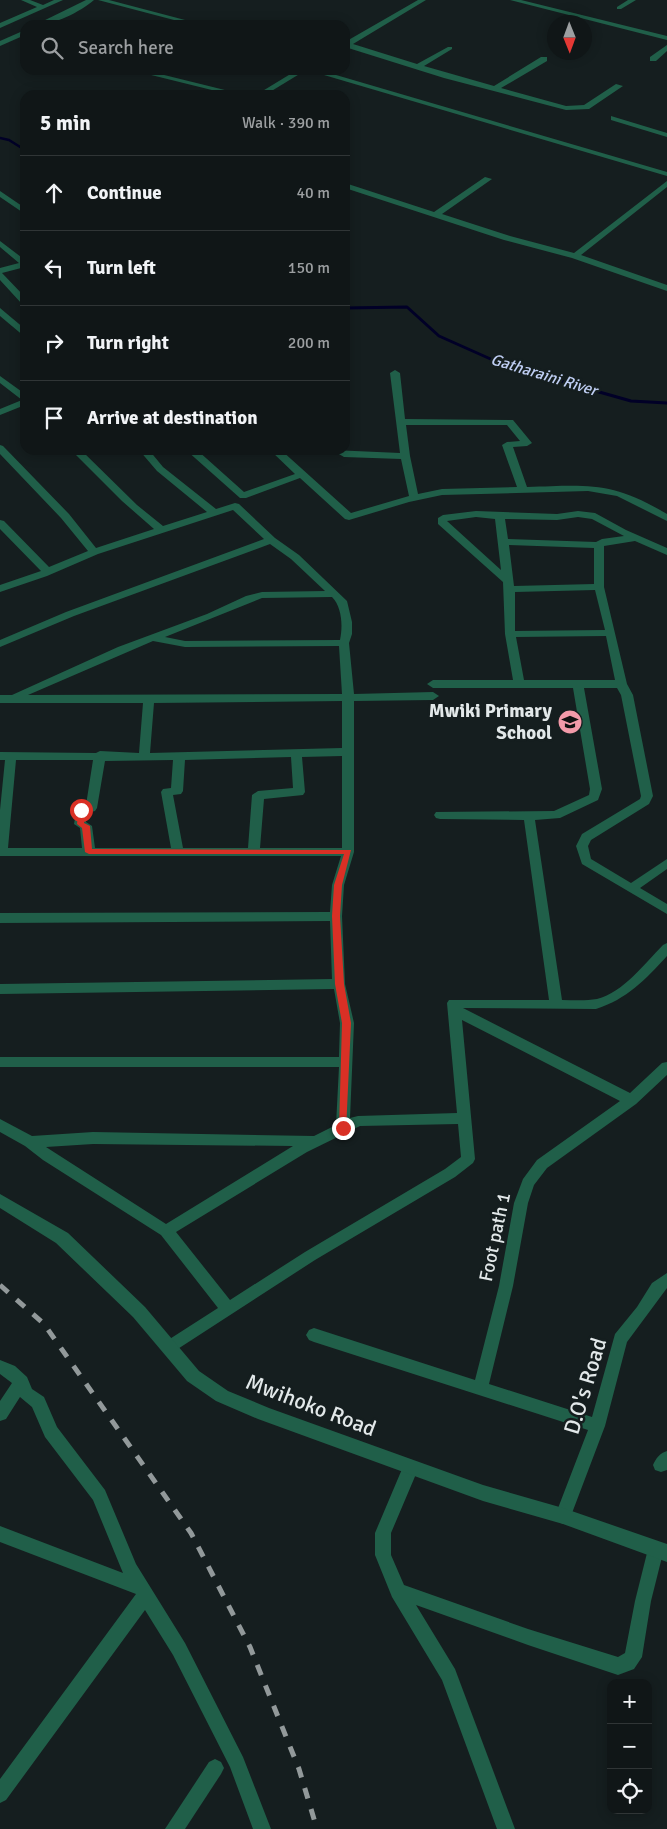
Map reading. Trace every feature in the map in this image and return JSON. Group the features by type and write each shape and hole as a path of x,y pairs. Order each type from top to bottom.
{"street":[{"path":"24,0 42,7"},
{"path":"0,26 60,0"},
{"path":"50,20 70,12 91,0"},
{"path":"101,0 181,20"},
{"path":"350,43 423,0"},
{"path":"513,0 530,2 569,15"},
{"path":"619,8 633,0"},
{"path":"592,22 667,38"},
{"path":"0,44 20,34"},
{"path":"350,46 495,90 553,105 580,109 590,106 619,86"},
{"path":"653,59 667,47"},
{"path":"417,67 450,48"},
{"path":"495,90 544,59"},
{"path":"158,75 220,90"},
{"path":"268,90 294,75"},
{"path":"328,75 667,174"},
{"path":"614,118 659,129 667,135"},
{"path":"436,214 488,178"},
{"path":"575,256 667,183"},
{"path":"350,187 507,238 575,256 667,288"},
{"path":"0,193 20,208"},
{"path":"0,243 20,260"},
{"path":"0,271 20,265"},
{"path":"0,275 20,297"},
{"path":"0,311 20,329"},
{"path":"395,372 404,456 414,497"},
{"path":"0,379 20,394"},
{"path":"0,412 20,404"},
{"path":"401,422 510,422 527,443 507,445 523,490"},
{"path":"0,448 65,516 94,552"},
{"path":"350,454 404,456"},
{"path":"79,455 136,510 161,529"},
{"path":"148,455 160,469 213,512"},
{"path":"196,455 243,496 303,474"},
{"path":"281,455 349,517 414,497 442,492 603,489 632,496 667,518"},
{"path":"0,589 48,572 94,552 235,506 271,540 295,557 342,601 346,610 347,638 344,643 347,698 348,852 338,885 336,916 340,984 346,1023 347,1062 343,1128"},
{"path":"598,586 509,585 442,520 457,515 557,517 578,514 594,516 667,552"},
{"path":"500,516 509,585 510,634 519,683"},
{"path":"0,523 48,572"},
{"path":"504,542 598,545 602,542 637,538"},
{"path":"0,644 70,614 271,540"},
{"path":"598,545 598,586 611,633 620,684 627,695 647,796 645,801 586,837 582,846 586,861 667,910"},
{"path":"5,698 149,638 211,616 238,602 262,595 334,594"},
{"path":"510,634 611,633"},
{"path":"149,638 185,644 344,643"},
{"path":"440,816 556,815 594,797 596,789 578,683"},
{"path":"433,684 620,684"},
{"path":"5,698 149,699 433,696"},
{"path":"144,757 149,699"},
{"path":"347,752 144,757 100,755 6,756 1,852 348,852"},
{"path":"254,851 258,795 299,792 296,754"},
{"path":"89,852 86,826 80,824 81,810 91,808 100,755"},
{"path":"178,851 167,792 177,791 180,756"},
{"path":"530,816 556,1005"},
{"path":"632,888 667,863"},
{"path":"0,918 336,916"},
{"path":"170,1346 310,1256 465,1163 468,1159 454,1003 595,1004 609,999 631,985 667,948"},
{"path":"0,988 340,984"},
{"path":"455,1010 631,1100"},
{"path":"0,1062 347,1062"},
{"name":"Foot path 1","path":"480,1389 506,1286 521,1203 528,1183 542,1164 631,1100 667,1067"},
{"path":"166,1231 302,1148 358,1121 464,1118"},
{"path":"0,1125 30,1142 48,1156 166,1231 228,1309"},
{"path":"30,1142 93,1138 317,1141"},
{"name":"Mwihoko Road","path":"0,1200 62,1238 139,1312 170,1346 193,1376 222,1396 264,1414 483,1493 563,1516 662,1551"},
{"name":"D.O's Road","path":"563,1516 598,1426 620,1339 657,1288 667,1278"},
{"path":"314,1335 598,1426"},
{"path":"0,1367 10,1371 22,1382 26,1393 38,1402 51,1432 99,1495 130,1569 178,1649 237,1763 262,1829"},
{"path":"0,1414 22,1382"},
{"path":"410,1467 383,1533 383,1555 398,1591 449,1675 506,1829"},
{"path":"0,1534 144,1591"},
{"path":"398,1591 528,1637 618,1666 628,1663 633,1657 643,1601 662,1551"},
{"path":"0,1794 144,1591"},
{"path":"174,1829 215,1768"}],"waterway":[{"name":"Gatharaini River","path":"0,138 9,140 20,147"},
{"name":"Gatharaini River","path":"350,308 407,307 439,336 504,365 631,401 667,403"}],"railway":[{"path":"0,1285 44,1324 191,1533 250,1647 299,1769 317,1829"}],"place":[{"name":"Mwiki Primary School","path":"570,722"}],"route":[{"path":"81,810 80,824 86,826 89,852 348,852 338,885 336,916 340,984 346,1023 347,1062 343,1128"}]}
